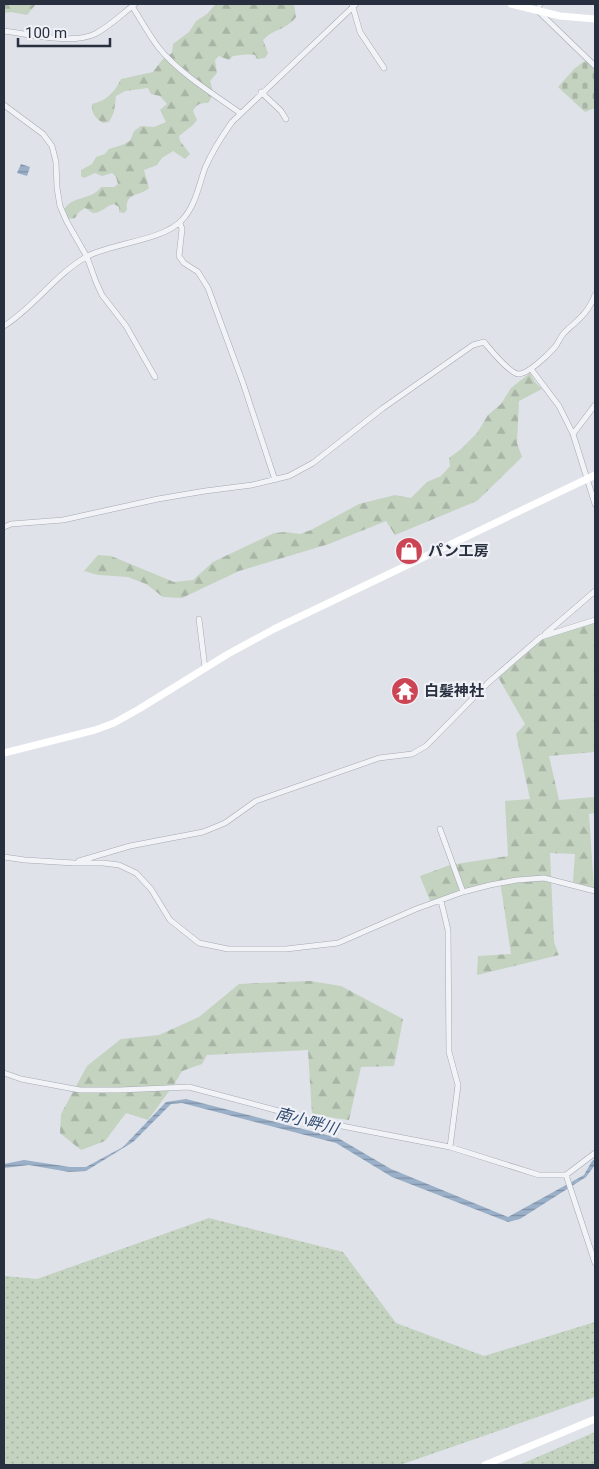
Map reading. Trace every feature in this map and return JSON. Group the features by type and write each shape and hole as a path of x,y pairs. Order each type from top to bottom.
{"street":[{"path":"511,4 539,7 578,19 595,20"},
{"path":"4,31 70,39 82,37 94,34 134,5 160,48 174,63 207,90 240,113"},
{"path":"354,5 360,32 384,68"},
{"path":"4,326 68,270 87,257 162,232 180,223 189,210 206,166 220,139 232,122 261,92 354,5"},
{"path":"539,7 595,66"},
{"path":"261,92 281,111 286,119"},
{"path":"4,105 43,134 52,146 56,162 60,206 87,257 102,295 126,326 155,377"},
{"path":"180,223 182,229 179,256 184,263 198,272 208,288 243,383 275,480"},
{"path":"4,527 11,524 64,520 158,499 252,486 301,471 383,408 473,344 484,342 514,373 525,373 554,347 565,332 577,324 595,296"},
{"path":"530,369 559,406 573,434 595,504"},
{"path":"573,434 595,405"},
{"path":"4,753 95,730 114,723 274,628 595,474"},
{"path":"74,863 130,846 203,832 225,823 256,801 379,758 412,754 426,746 489,682 595,591"},
{"path":"199,619 205,668"},
{"path":"542,637 595,620"},
{"path":"440,828 464,892"},
{"path":"4,857 119,865 136,873 151,889 170,920 199,943 228,949 286,949 338,943 416,909 464,892 508,881 544,878 595,891"},
{"path":"441,900 448,930 449,1052 458,1085 450,1147"},
{"path":"4,1073 21,1079 80,1090 122,1090 189,1086 316,1121 450,1147 535,1175 567,1178 595,1153"},
{"path":"567,1178 595,1263"},
{"path":"485,1465 595,1419"}],"green space":[{"path":"4,4 36,4 27,15 11,12 4,13"},
{"path":"294,4 296,17 288,25 271,33 263,40 268,53 265,58 257,59 255,55 247,55 233,56 229,60 219,56 215,60 217,73 210,81 211,98 208,103 195,107 193,111 197,120 179,136 180,141 190,154 185,159 173,151 162,158 157,165 144,170 149,188 128,200 127,210 124,213 119,212 119,207 114,204 95,213 85,208 75,218 68,219 64,210 67,205 92,194 101,187 114,187 118,184 116,177 112,173 102,176 95,173 84,178 81,176 81,170 92,164 96,157 105,154 109,149 130,141 134,131 141,126 154,127 166,122 160,110 167,104 160,96 151,94 148,88 125,91 116,96 114,112 109,122 103,123 96,117 92,110 92,104 102,101 110,95 121,79 153,72 162,60 172,53 173,44 189,32 196,21 207,14 215,5"},
{"path":"586,60 595,71 595,108 585,112 558,87 574,69"},
{"path":"530,373 542,389 519,401 517,443 522,457 477,501 395,535 386,521 329,544 239,571 182,598 163,597 146,584 128,577 98,575 84,571 98,555 111,556 174,582 193,580 213,562 274,533 300,534 359,504 395,495 411,498 427,482 441,476 450,466 449,458 477,433 488,415 501,404 511,388"},
{"path":"595,622 595,752 549,756 559,800 595,797 595,813 589,814 594,888 573,882 575,854 550,853 554,942 559,955 477,975 478,956 511,954 500,881 430,901 420,876 450,865 508,856 505,801 530,799 516,734 525,724 498,677 543,639"},
{"path":"310,981 341,986 403,1019 394,1066 361,1067 349,1120 312,1115 308,1050 207,1055 202,1064 182,1071 148,1120 126,1113 105,1141 81,1150 60,1133 61,1114 87,1066 121,1039 159,1035 199,1017 239,984"},
{"path":"209,1218 343,1252 396,1323 484,1356 595,1322 595,1397 400,1465 4,1465 4,1276 37,1279"},
{"path":"595,1432 595,1465 519,1465"}],"water":[{"path":"21,164 30,167 27,176 17,173"},
{"path":"186,1099 338,1138 391,1169 508,1217 584,1175 595,1159 595,1165 586,1177 520,1219 508,1222 392,1177 336,1143 182,1103 171,1104 133,1142 86,1171 69,1172 29,1165 4,1168 4,1164 24,1160 70,1167 86,1167 123,1147 166,1102"}],"place":[{"name":"パン工房","path":"409,551"},
{"name":"白髪神社","path":"405,691"}],"water label":[{"name":"南小畔川","path":"307,1121"}]}
